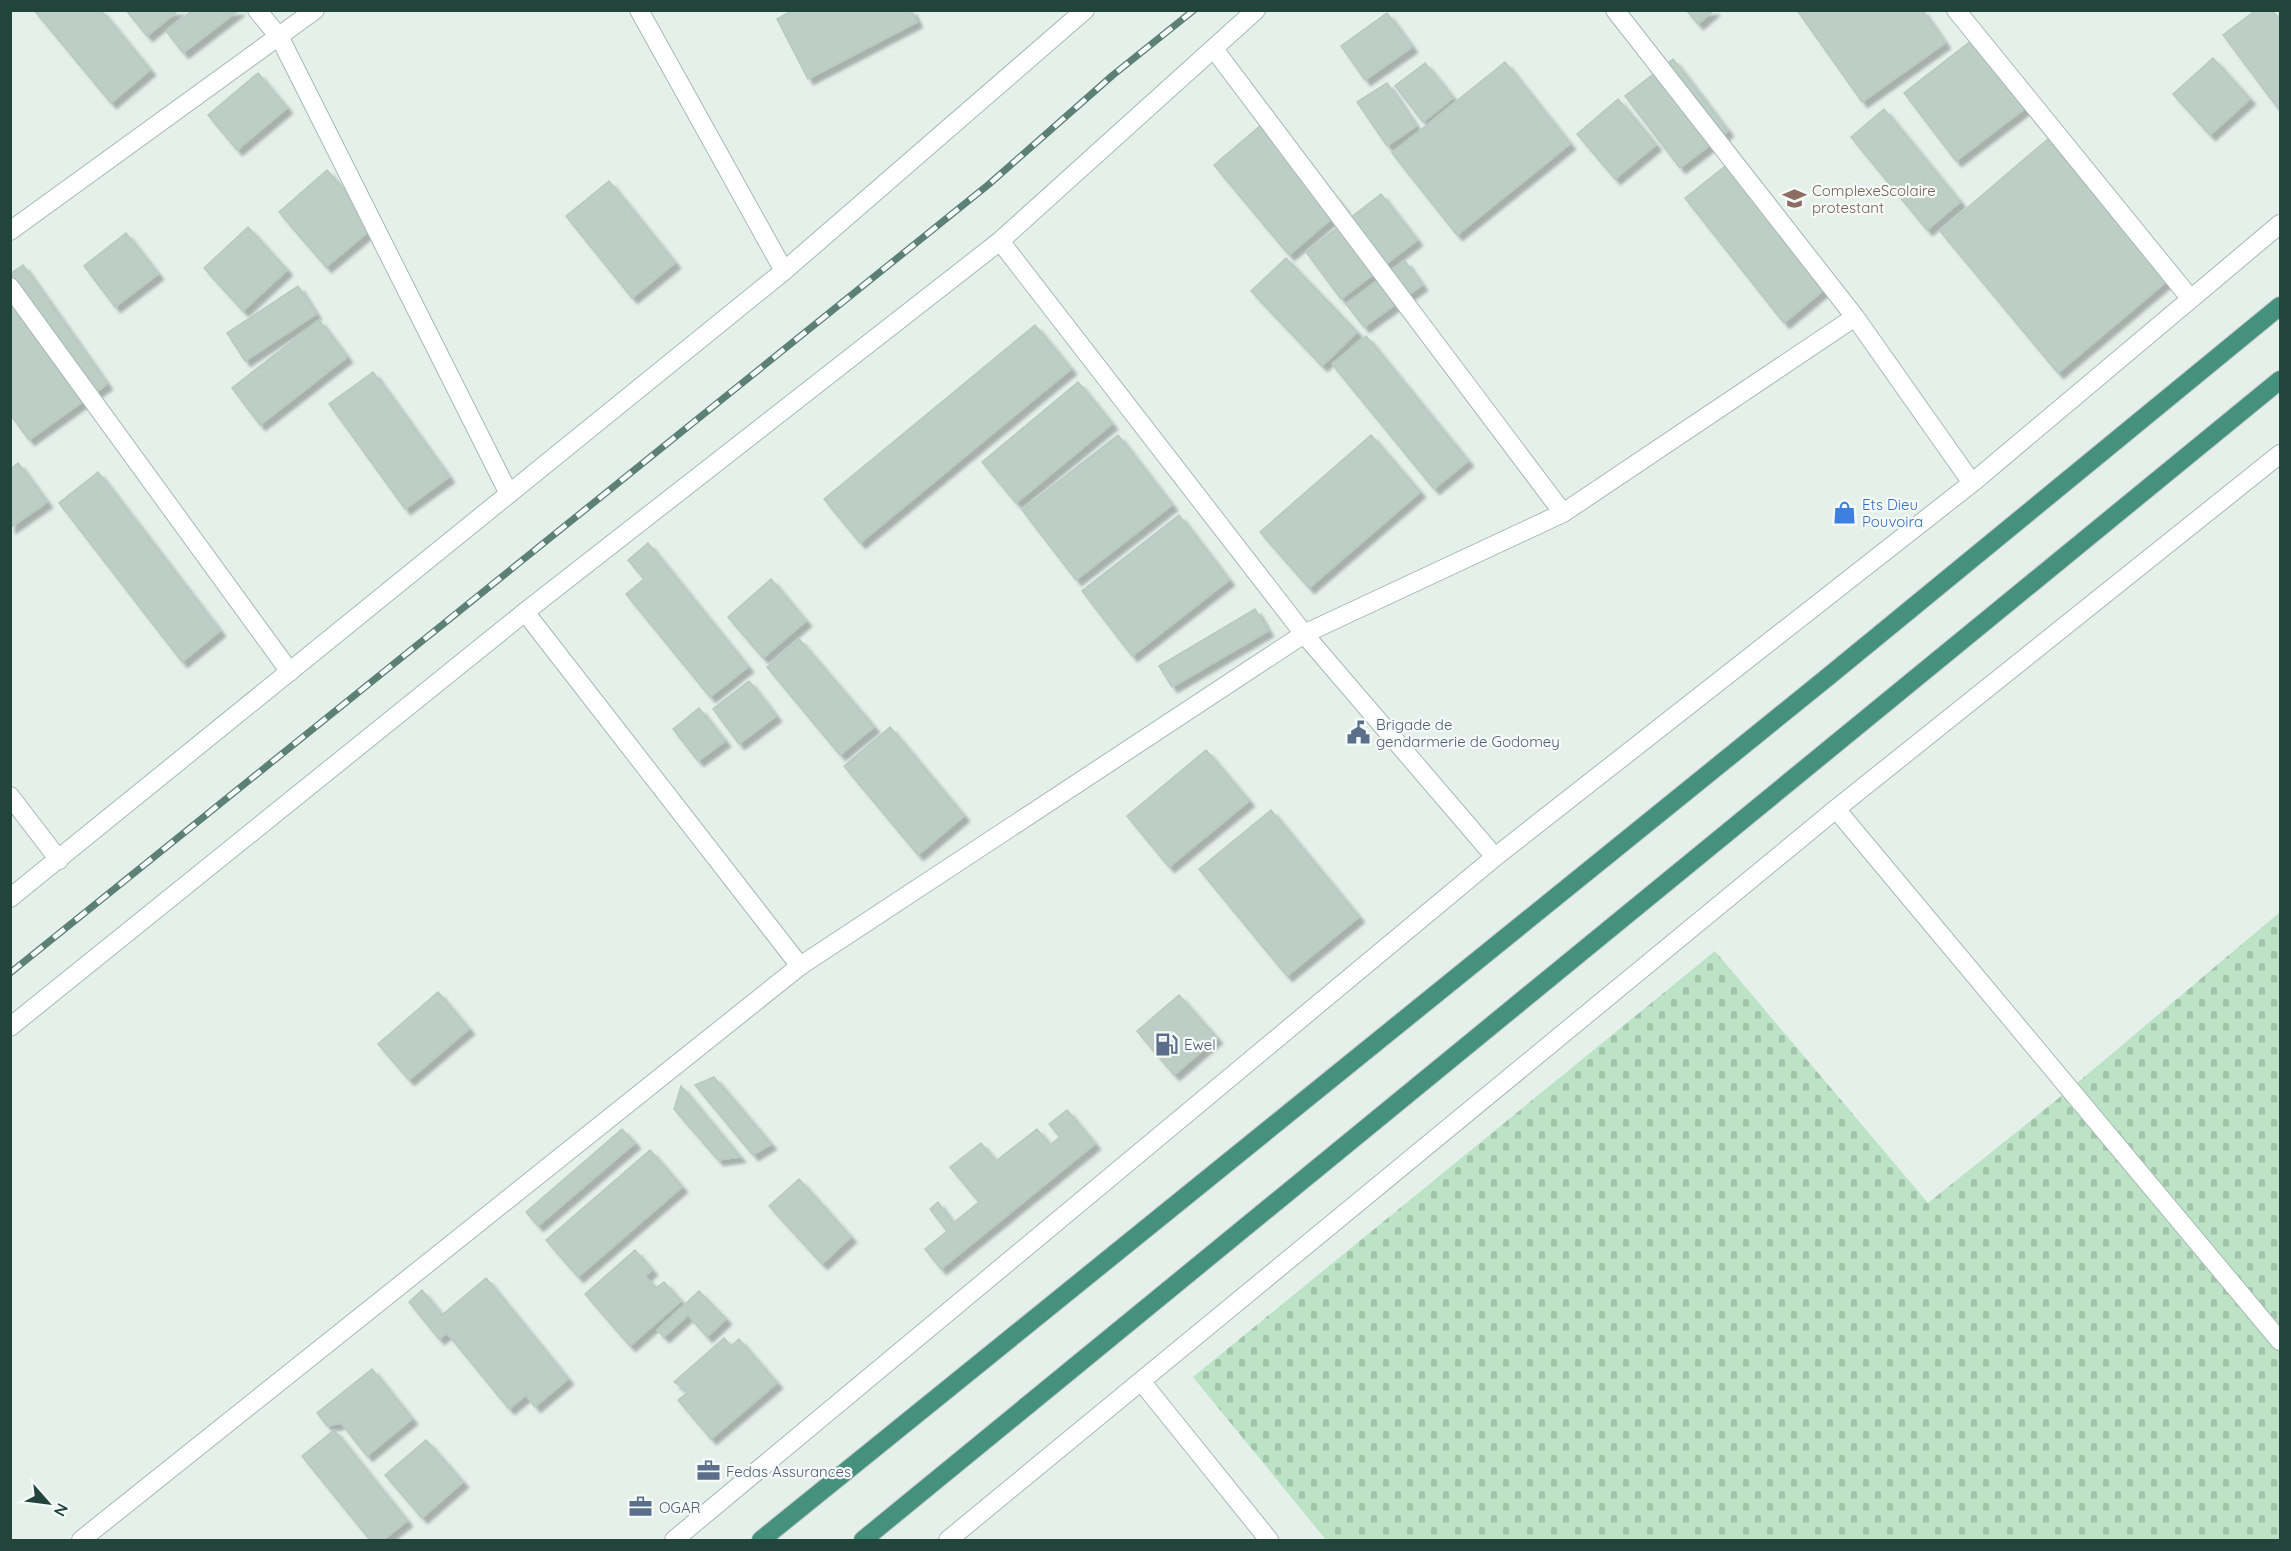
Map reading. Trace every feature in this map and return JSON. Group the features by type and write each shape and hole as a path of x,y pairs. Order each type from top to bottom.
{"highway":[{"path":"760,1540 1829,676 2280,306"},
{"path":"863,1540 2280,380"}],"street":[{"path":"257,10 280,38 509,495"},
{"path":"10,231 280,38 315,10"},
{"path":"639,10 784,271"},
{"path":"10,898 784,271 1085,10"},
{"path":"10,1027 525,612 1000,240 1256,10"},
{"path":"1615,10 1855,317 1972,483"},
{"path":"1956,10 2190,298"},
{"path":"1214,49 1563,513"},
{"path":"674,1540 1495,857 1972,483 2280,224"},
{"path":"1000,240 1304,633 1495,857"},
{"path":"10,287 290,672"},
{"path":"81,1540 800,966 1304,633 1563,513 1855,317"},
{"path":"948,1540 1836,809 2280,454"},
{"path":"525,612 800,966"},
{"path":"10,796 59,860"},
{"path":"1836,809 2280,1341"},
{"path":"1141,1381 1269,1540"}],"green space":[{"path":"2280,912 2280,1540 1326,1540 1193,1377 1715,951 1928,1203 2070,1089"}],"building":[{"path":"34,10 101,10 150,70 111,103"},
{"path":"126,10 179,10 147,36"},
{"path":"193,10 239,10 183,53 166,31"},
{"path":"793,10 911,10 917,22 808,79 777,19"},
{"path":"1686,10 1714,10 1698,24"},
{"path":"1797,10 1922,10 1945,43 1862,102"},
{"path":"2256,10 2272,10 2280,21 2280,111 2223,35"},
{"path":"1387,13 1412,47 1365,80 1341,46"},
{"path":"1972,40 2024,109 1956,161 1904,93"},
{"path":"2213,58 2250,99 2210,135 2173,94"},
{"path":"1673,59 1728,131 1680,168 1625,96"},
{"path":"1505,62 1570,144 1457,235 1392,153"},
{"path":"1425,63 1453,98 1423,122 1395,86"},
{"path":"258,73 287,108 237,150 208,115"},
{"path":"1387,83 1416,126 1387,146 1357,102"},
{"path":"1618,99 1656,145 1615,179 1577,134"},
{"path":"1884,109 1960,202 1927,230 1851,137"},
{"path":"1268,119 1344,208 1289,255 1214,165"},
{"path":"2048,139 2167,281 2058,373 1940,231"},
{"path":"1734,159 1832,283 1784,323 1685,198"},
{"path":"327,170 375,226 326,267 279,212"},
{"path":"609,181 675,263 632,298 566,216"},
{"path":"1381,194 1417,240 1341,299 1306,252"},
{"path":"248,227 287,270 243,311 204,268"},
{"path":"126,233 158,274 115,307 84,266"},
{"path":"1286,258 1357,332 1322,366 1251,291"},
{"path":"1405,261 1422,285 1364,327 1346,304"},
{"path":"23,265 107,384 29,440 10,414 10,274"},
{"path":"298,286 316,314 245,361 227,333"},
{"path":"319,320 347,357 260,425 232,388"},
{"path":"1035,325 1071,369 860,543 824,499"},
{"path":"1366,336 1468,461 1434,489 1332,364"},
{"path":"373,372 449,477 405,509 329,404"},
{"path":"1078,382 1112,424 1016,503 982,462"},
{"path":"1118,435 1172,505 1076,580 1022,510"},
{"path":"1371,435 1420,492 1309,588 1260,532"},
{"path":"18,463 47,502 10,528 10,469"},
{"path":"98,472 220,631 182,662 59,503"},
{"path":"1179,515 1229,580 1132,656 1082,591"},
{"path":"648,543 748,667 710,697 626,594 644,579 628,560"},
{"path":"771,579 806,621 763,658 728,617"},
{"path":"1255,609 1268,631 1172,687 1159,666"},
{"path":"799,639 874,727 840,755 767,667"},
{"path":"749,681 776,716 739,744 713,709"},
{"path":"699,708 725,741 698,761 673,729"},
{"path":"890,727 964,816 918,855 844,766"},
{"path":"1206,750 1249,801 1169,867 1127,816"},
{"path":"1271,810 1359,917 1287,976 1199,869"},
{"path":"438,992 469,1029 409,1080 378,1044"},
{"path":"1179,995 1217,1038 1174,1075 1137,1031"},
{"path":"714,1077 771,1144 753,1155 695,1085"},
{"path":"681,1086 740,1157 718,1160 674,1109"},
{"path":"1067,1110 1095,1144 941,1269 925,1249 947,1231 930,1209 938,1202 953,1223 979,1202 950,1167 981,1143 996,1161 1037,1129 1050,1145 1060,1137 1049,1124"},
{"path":"622,1129 635,1143 538,1226 526,1212"},
{"path":"650,1150 682,1187 578,1277 546,1240"},
{"path":"799,1179 851,1237 822,1264 769,1206"},
{"path":"635,1250 652,1270 645,1276 656,1288 664,1282 681,1301 630,1346 585,1294"},
{"path":"486,1278 568,1379 535,1407 526,1395 509,1409 447,1333 439,1339 409,1302 422,1290 442,1315"},
{"path":"699,1291 726,1319 707,1337 688,1315 664,1337 657,1330"},
{"path":"724,1338 731,1346 739,1339 777,1383 711,1439 678,1400 688,1392 674,1382"},
{"path":"372,1369 412,1419 367,1456 341,1423 327,1426 317,1413"},
{"path":"334,1430 407,1521 383,1540 370,1540 302,1456"},
{"path":"426,1440 463,1482 422,1518 385,1475"}],"railway":[{"path":"10,973 988,185 1113,75 1194,10"}],"place":[{"name":"ComplexeScolaire protestant","path":"1794,199"},
{"name":"Ets Dieu Pouvoira","path":"1844,513"},
{"name":"Brigade de gendarmerie de Godomey","path":"1358,733"},
{"name":"Ewel","path":"1166,1044"},
{"name":"Fedas Assurances","path":"708,1471"},
{"name":"OGAR","path":"641,1507"}]}
